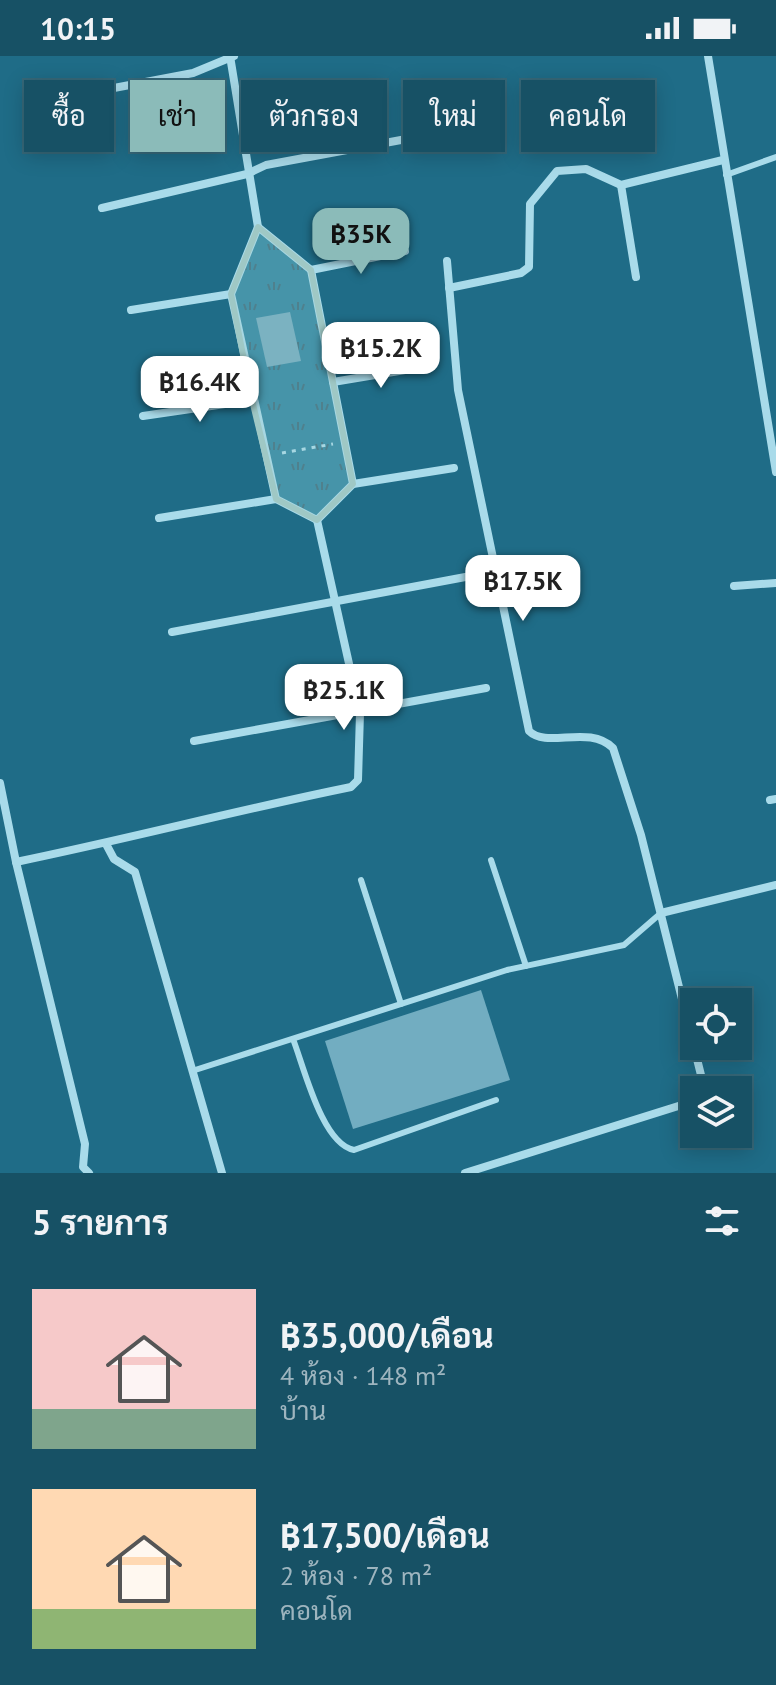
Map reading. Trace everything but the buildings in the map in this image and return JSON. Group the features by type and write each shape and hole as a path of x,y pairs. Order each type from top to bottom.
{"street":[{"path":"708,56 776,472"},
{"path":"114,88 193,73 232,57 247,174 258,227 231,294 276,499"},
{"path":"102,208 247,174 266,165 403,140"},
{"path":"449,288 521,273 529,267 530,204 557,171 586,169 621,185 723,160"},
{"path":"621,185 636,277"},
{"path":"258,227 311,270 353,484"},
{"path":"311,270 405,251"},
{"path":"447,261 458,390 529,731 542,738 591,737 605,741 613,748 661,913 701,1076"},
{"path":"131,310 231,294"},
{"path":"333,382 423,367"},
{"path":"143,416 252,400"},
{"path":"317,520 353,484 454,468"},
{"path":"16,862 106,844 209,815 351,787 360,770 360,713 317,520 276,499 159,518"},
{"path":"172,632 476,575"},
{"path":"734,586 776,583"},
{"path":"194,741 486,688"},
{"path":"0,783 16,862 85,1144 83,1171"},
{"path":"106,844 114,859 135,872 222,1173"},
{"path":"661,913 776,885"},
{"path":"465,1173 680,1106"}],"lane":[{"path":"726,175 776,157"},
{"path":"491,860 526,966"},
{"path":"361,880 401,1004"},
{"path":"192,1071 526,966 624,945 661,913"},
{"path":"293,1039 330,1135 343,1148 354,1150 496,1100"}],"path":[{"path":"268,455 345,442"}],"highlighted area":[{"path":"258,227 311,270 353,484 317,520 276,499 252,400 231,294"}],"green space":[{"path":"258,227 311,270 353,484 317,520 276,499 231,294"}]}
